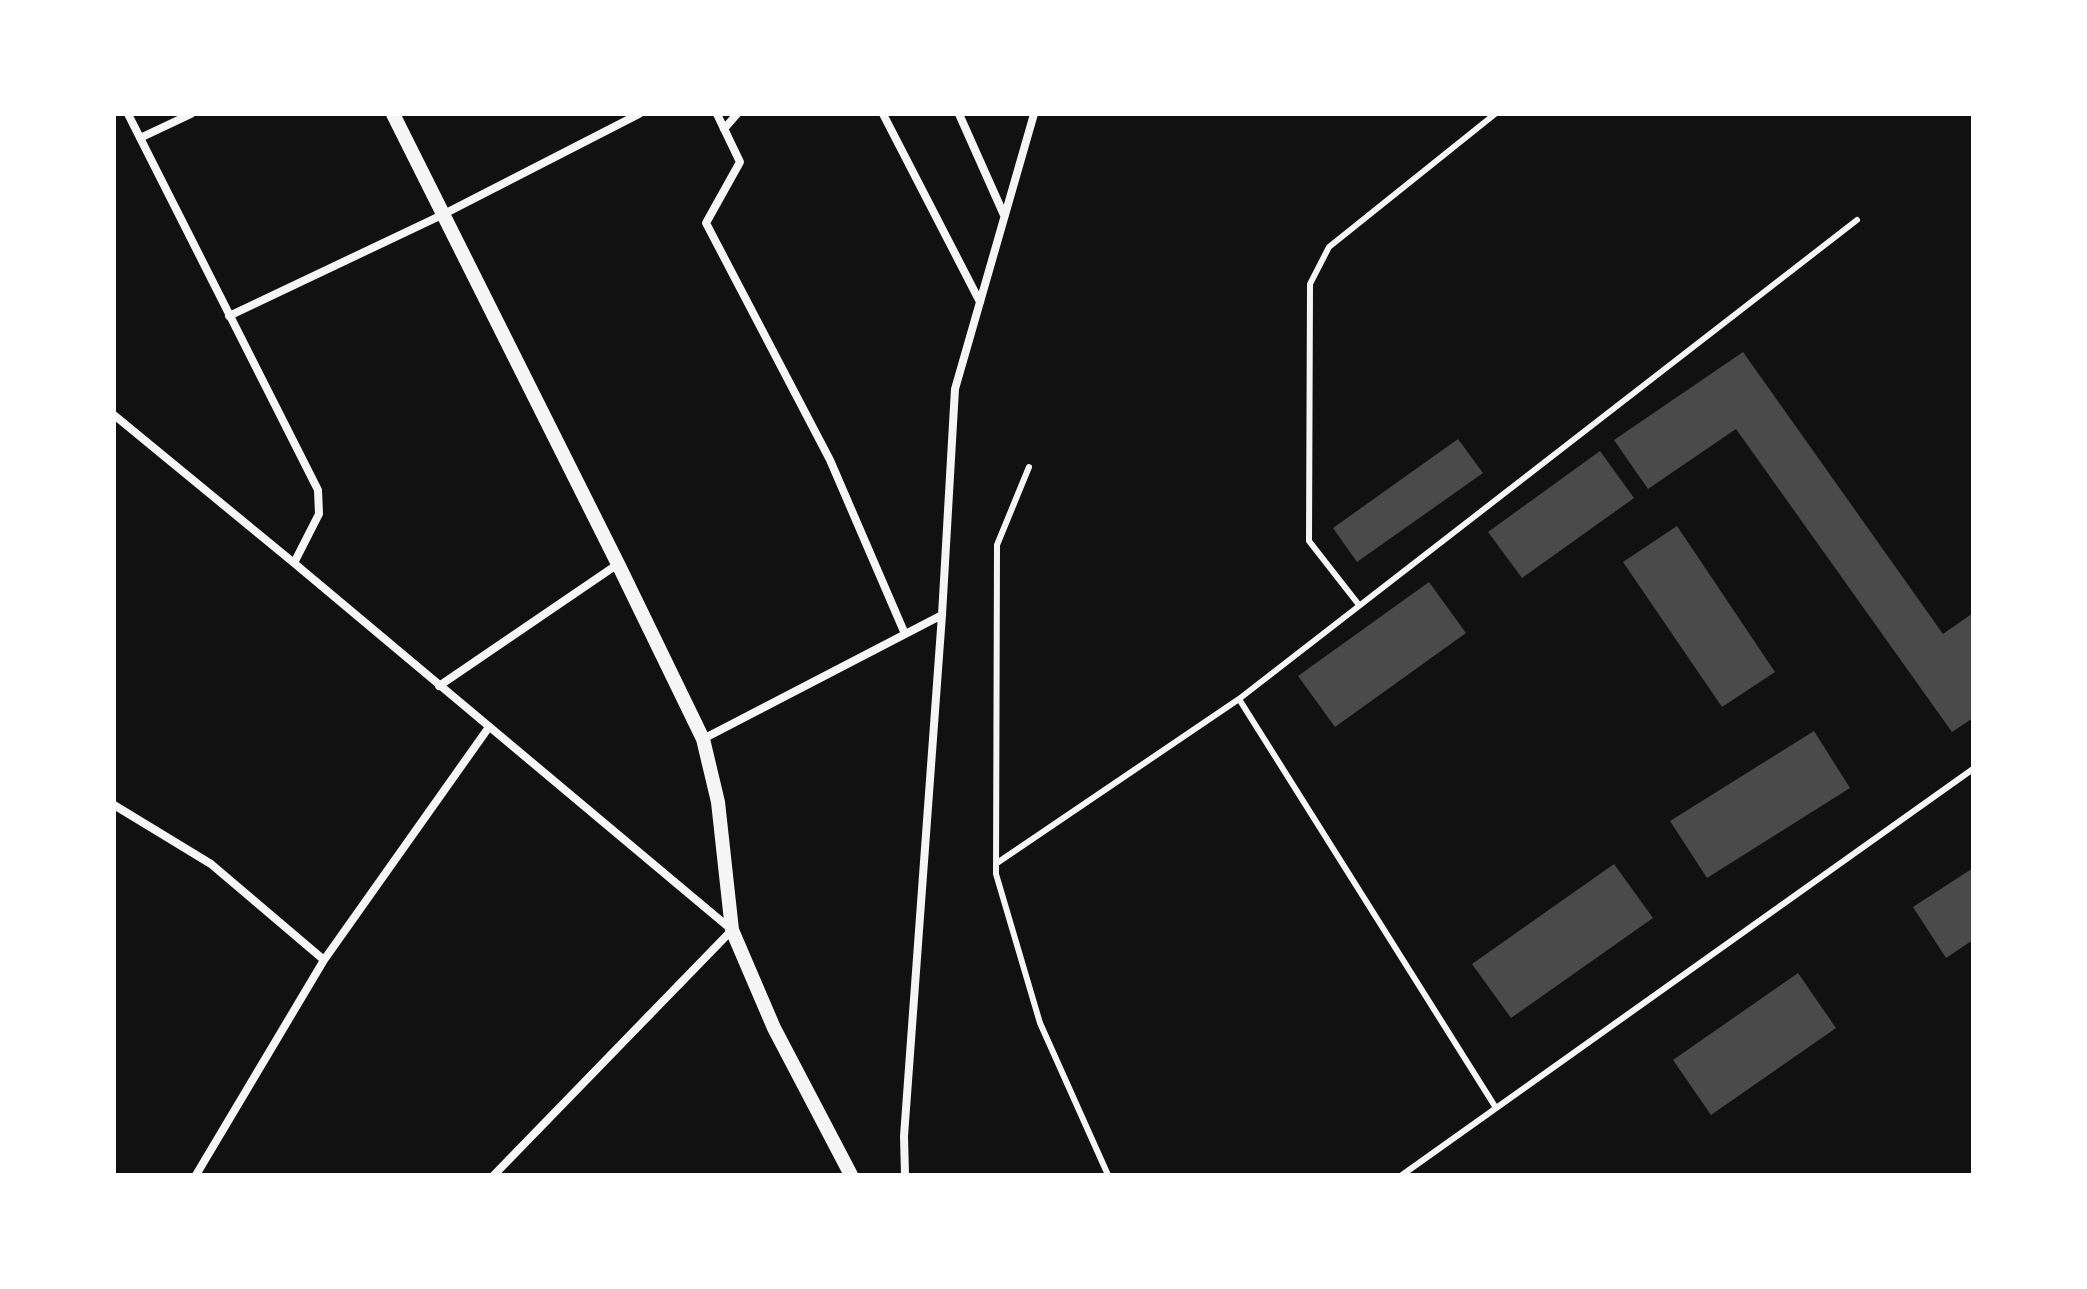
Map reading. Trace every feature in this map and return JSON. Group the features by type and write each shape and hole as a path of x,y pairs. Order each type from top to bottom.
{"street":[{"path":"128,114 318,490 319,514 294,563"},
{"path":"140,138 191,114"},
{"path":"393,114 703,739 718,802 732,930 774,1028 851,1175"},
{"path":"229,316 442,215 639,114"},
{"path":"717,114 740,162 706,223 830,460 905,634"},
{"path":"724,129 737,114"},
{"path":"883,114 980,302"},
{"path":"959,114 1005,216"},
{"path":"905,1175 904,1136 942,615 955,389 1034,114"},
{"path":"114,415 732,930"},
{"path":"439,686 618,564"},
{"path":"703,739 942,615"},
{"path":"196,1175 324,960 489,727"},
{"path":"114,805 211,864 324,960"},
{"path":"494,1175 732,930"}],"lane":[{"path":"1359,605 1309,541 1310,284 1329,247 1495,114"},
{"path":"997,863 1239,699 1857,220"},
{"path":"1029,467 997,545 996,874 1040,1023 1108,1175"},
{"path":"1239,699 1496,1108"},
{"path":"1402,1175 1973,769"}],"building":[{"path":"1743,352 1943,634 1973,613 1973,718 1952,732 1736,429 1648,489 1614,440"},
{"path":"1458,439 1483,473 1357,562 1333,528"},
{"path":"1600,451 1634,498 1522,578 1488,532"},
{"path":"1677,526 1775,672 1722,707 1623,562"},
{"path":"1429,582 1466,633 1335,727 1298,676"},
{"path":"1814,731 1850,788 1707,878 1670,821"},
{"path":"1614,864 1653,918 1511,1018 1472,964"},
{"path":"1973,868 1973,940 1946,958 1913,907"},
{"path":"1798,973 1836,1028 1711,1115 1673,1060"}]}
